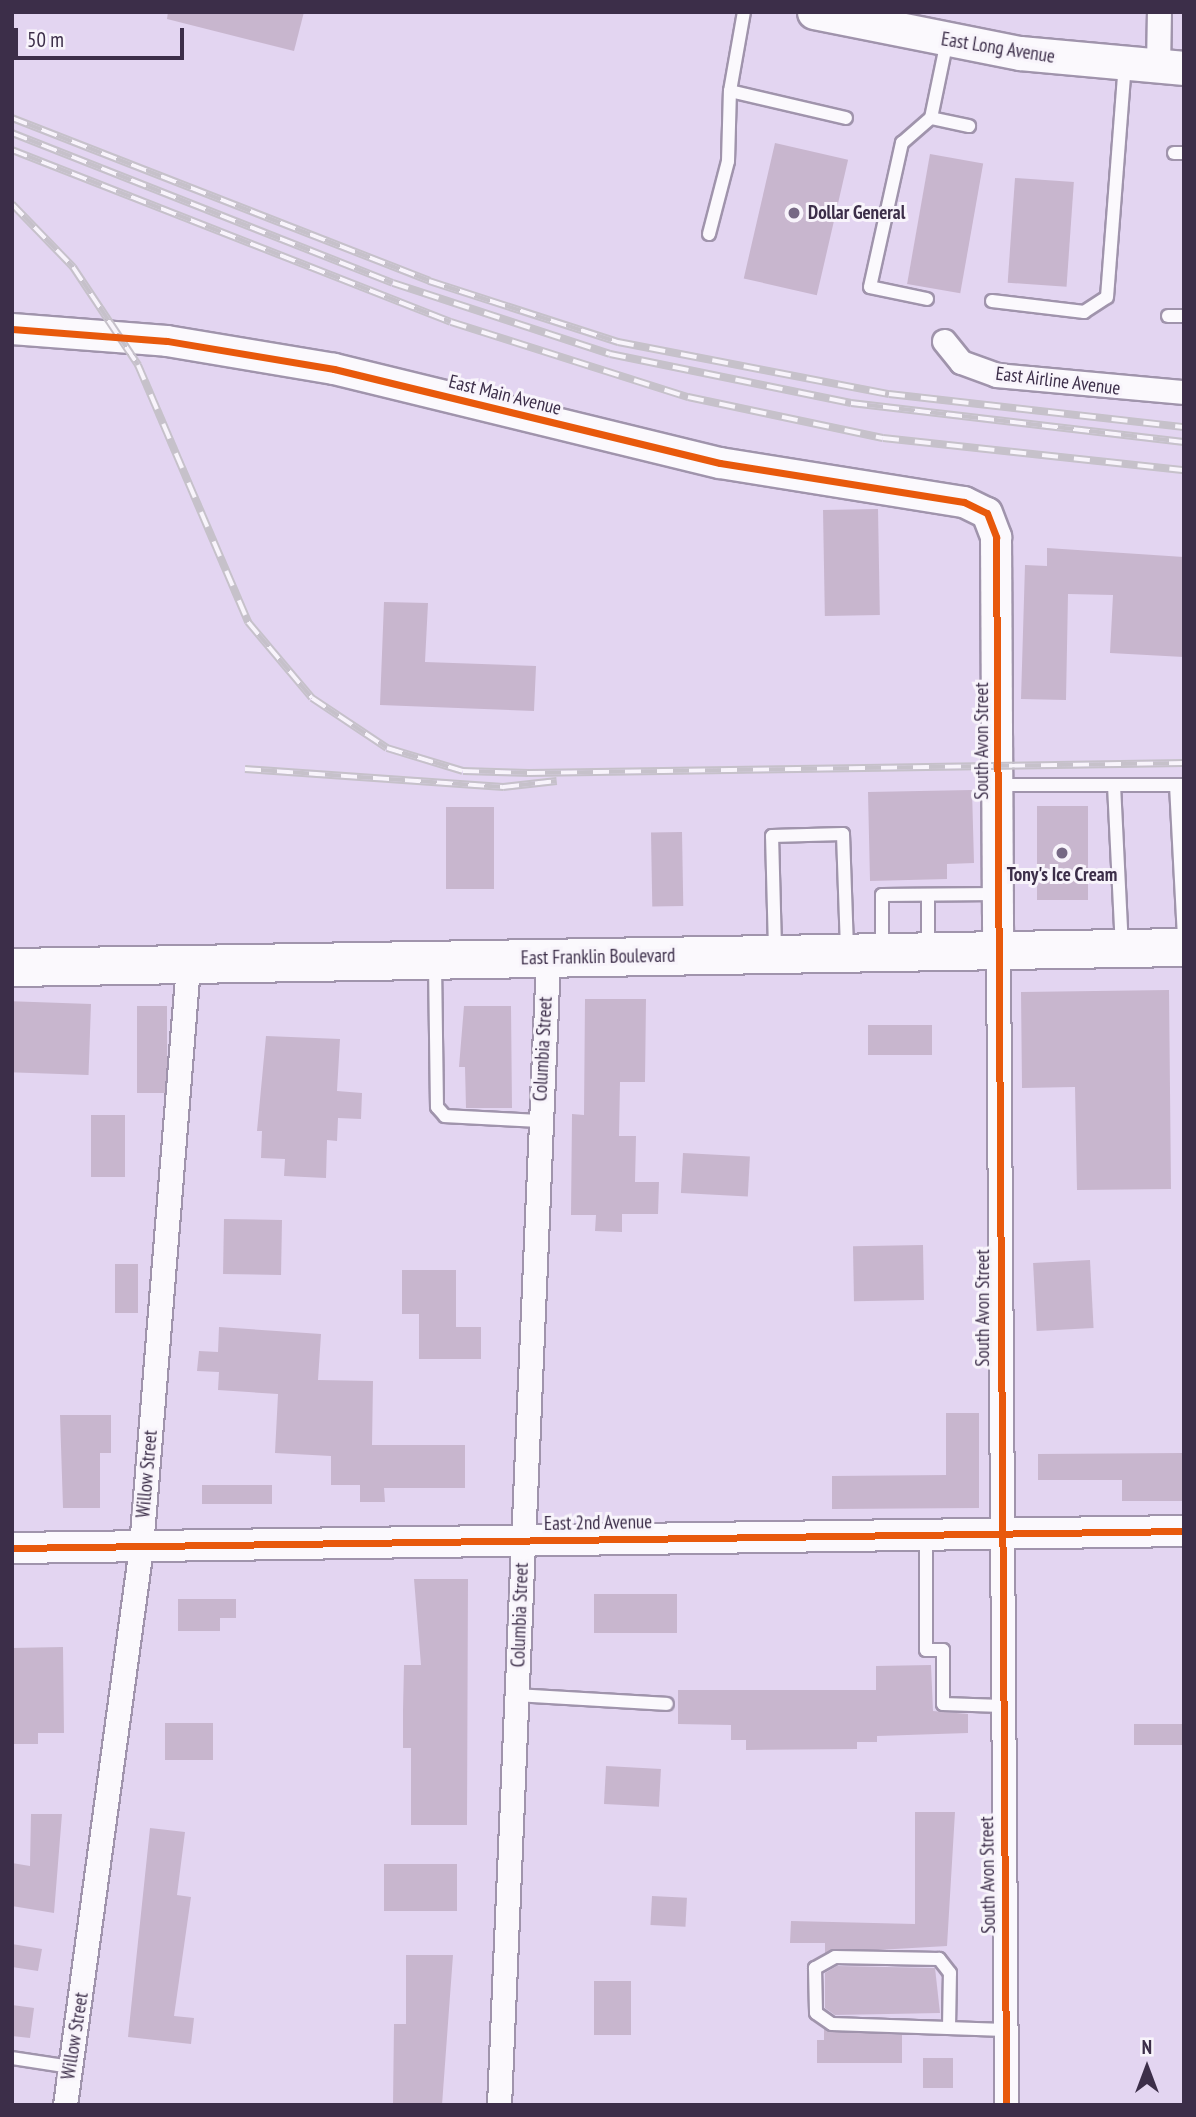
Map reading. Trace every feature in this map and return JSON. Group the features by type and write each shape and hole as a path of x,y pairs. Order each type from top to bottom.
{"main road":[{"name":"East Long Avenue","path":"814,12 947,41 1125,64 1171,67"},
{"name":"East Franklin Boulevard","path":"12,967 1184,947"}],"street":[{"path":"1159,12 1171,67"},
{"name":"East Main Avenue","path":"12,329 167,341 334,369 720,463 964,502 987,513"},
{"name":"East Airline Avenue","path":"944,341 961,362 996,375 1184,392"},
{"name":"South Avon Street","path":"987,513 996,537 1000,1535 1006,2105"},
{"name":"Columbia Street","path":"499,2105 538,1121 548,958"},
{"name":"Willow Street","path":"65,2105 141,1547 188,965"},
{"name":"East 2nd Avenue","path":"12,1548 1184,1531"}],"lane":[{"path":"709,234 728,161 730,91 744,12"},
{"path":"927,299 870,287 902,143 931,118 947,41"},
{"path":"992,301 1084,312 1107,298 1125,64"},
{"path":"730,91 846,118"},
{"path":"931,118 969,126"},
{"path":"1168,316 1184,316"},
{"path":"998,785 1180,785 1184,940"},
{"path":"1114,785 1122,948"},
{"path":"775,953 772,836 831,834 843,834 847,952"},
{"path":"882,952 882,895 999,894"},
{"path":"928,895 928,951"},
{"path":"435,960 438,1107 445,1116 538,1121"},
{"path":"926,1536 926,1650 943,1650 943,1704 1002,1706"},
{"path":"517,1695 667,1704"},
{"path":"949,2028 950,1973 939,1959 835,1957 815,1968 816,2013 832,2024 1005,2031"},
{"path":"12,2058 71,2067"}],"building":[{"path":"168,12 304,12 294,51 167,19"},
{"path":"775,143 848,160 817,295 744,278"},
{"path":"930,154 983,163 960,293 907,284"},
{"path":"1015,178 1074,182 1067,287 1008,283"},
{"path":"878,509 880,615 825,616 823,510"},
{"path":"1047,548 1184,557 1184,657 1110,653 1113,595 1068,594 1066,700 1021,699 1025,565 1047,566"},
{"path":"384,602 428,603 425,662 536,666 534,711 380,705"},
{"path":"972,790 974,863 947,864 947,879 870,881 868,792"},
{"name":"Tony's Ice Cream","path":"1037,806 1088,806 1088,900 1037,900"},
{"path":"446,807 494,807 494,889 446,889"},
{"path":"682,832 683,906 652,907 651,833"},
{"path":"1169,990 1171,1189 1077,1190 1075,1087 1022,1088 1021,992"},
{"path":"585,999 646,999 645,1082 620,1082 619,1136 636,1136 635,1182 659,1182 658,1214 622,1214 622,1232 595,1231 596,1215 571,1215 572,1114 584,1115"},
{"path":"12,1001 91,1004 89,1075 12,1072"},
{"path":"137,1006 167,1006 167,1093 137,1093"},
{"path":"464,1006 511,1006 512,1108 466,1108 465,1067 459,1067"},
{"path":"868,1025 932,1025 932,1055 868,1055"},
{"path":"266,1036 340,1039 337,1091 362,1093 361,1119 338,1118 337,1141 327,1140 326,1178 284,1176 285,1159 261,1158 262,1131 257,1131"},
{"path":"91,1115 125,1115 125,1177 91,1177"},
{"path":"683,1153 750,1157 748,1196 681,1193"},
{"path":"224,1219 282,1220 281,1275 223,1274"},
{"path":"923,1245 924,1300 854,1301 853,1246"},
{"path":"1090,1260 1094,1328 1037,1331 1033,1263"},
{"path":"115,1264 138,1264 138,1313 115,1313"},
{"path":"402,1270 456,1270 456,1327 481,1327 481,1359 419,1359 419,1314 402,1314"},
{"path":"219,1327 321,1334 318,1380 373,1381 372,1445 465,1445 465,1488 384,1488 385,1502 360,1502 360,1485 331,1485 331,1456 275,1453 278,1394 218,1390 219,1372 197,1371 199,1351 218,1352"},
{"path":"946,1413 979,1413 979,1508 832,1509 832,1476 946,1475"},
{"path":"60,1415 111,1415 111,1453 100,1453 100,1508 63,1508"},
{"path":"1182,1453 1182,1501 1122,1501 1122,1480 1038,1480 1038,1454"},
{"path":"202,1485 272,1485 272,1504 202,1504"},
{"path":"414,1579 468,1579 467,1825 411,1825 411,1748 403,1748 403,1710 404,1665 421,1665"},
{"path":"594,1594 677,1594 677,1633 594,1633"},
{"path":"178,1599 236,1599 236,1618 220,1618 220,1631 178,1631"},
{"path":"63,1647 64,1733 38,1733 38,1744 12,1744 12,1648"},
{"path":"931,1665 933,1711 968,1714 968,1733 877,1736 877,1742 857,1742 857,1749 746,1750 746,1740 731,1740 731,1725 678,1724 678,1690 876,1690 876,1666"},
{"path":"165,1723 213,1723 213,1760 165,1760"},
{"path":"1134,1724 1184,1724 1184,1745 1134,1745"},
{"path":"606,1766 661,1769 659,1807 604,1804"},
{"path":"915,1812 955,1812 947,1946 825,1953 825,1943 790,1943 791,1921 915,1924"},
{"path":"31,1814 62,1814 54,1913 12,1906 12,1863 30,1866"},
{"path":"150,1828 185,1832 177,1895 191,1897 174,2016 194,2018 191,2044 128,2037"},
{"path":"384,1864 457,1864 457,1911 384,1911"},
{"path":"652,1896 687,1898 685,1927 650,1925"},
{"path":"12,1944 42,1949 38,1971 12,1967"},
{"path":"406,1955 453,1955 442,2105 393,2105 394,2024 406,2024"},
{"path":"837,1966 935,1968 940,2013 835,2015 825,2008 825,1973"},
{"path":"594,1981 631,1981 631,2035 594,2035"},
{"path":"12,2005 34,2008 30,2038 12,2036"},
{"path":"824,2029 902,2035 902,2063 817,2063 817,2040 824,2040"},
{"path":"923,2058 953,2058 953,2088 923,2088"}],"railway":[{"path":"12,118 429,281 618,342 889,394 1184,427"},
{"path":"12,133 393,283 610,354 851,403 1184,442"},
{"path":"12,150 451,322 688,397 883,438 1184,470"},
{"path":"12,204 73,267 138,365 248,622 312,698 387,748 463,771 529,773 1184,763"},
{"path":"245,769 503,787 557,781"}],"cycle path":[{"path":"12,329 167,341 334,369 720,463 964,502 987,513 996,537 1006,2105"},
{"path":"12,1548 1184,1531"}],"place":[{"name":"Dollar General","path":"794,213"},
{"name":"Tony's Ice Cream","path":"1062,853"}]}
